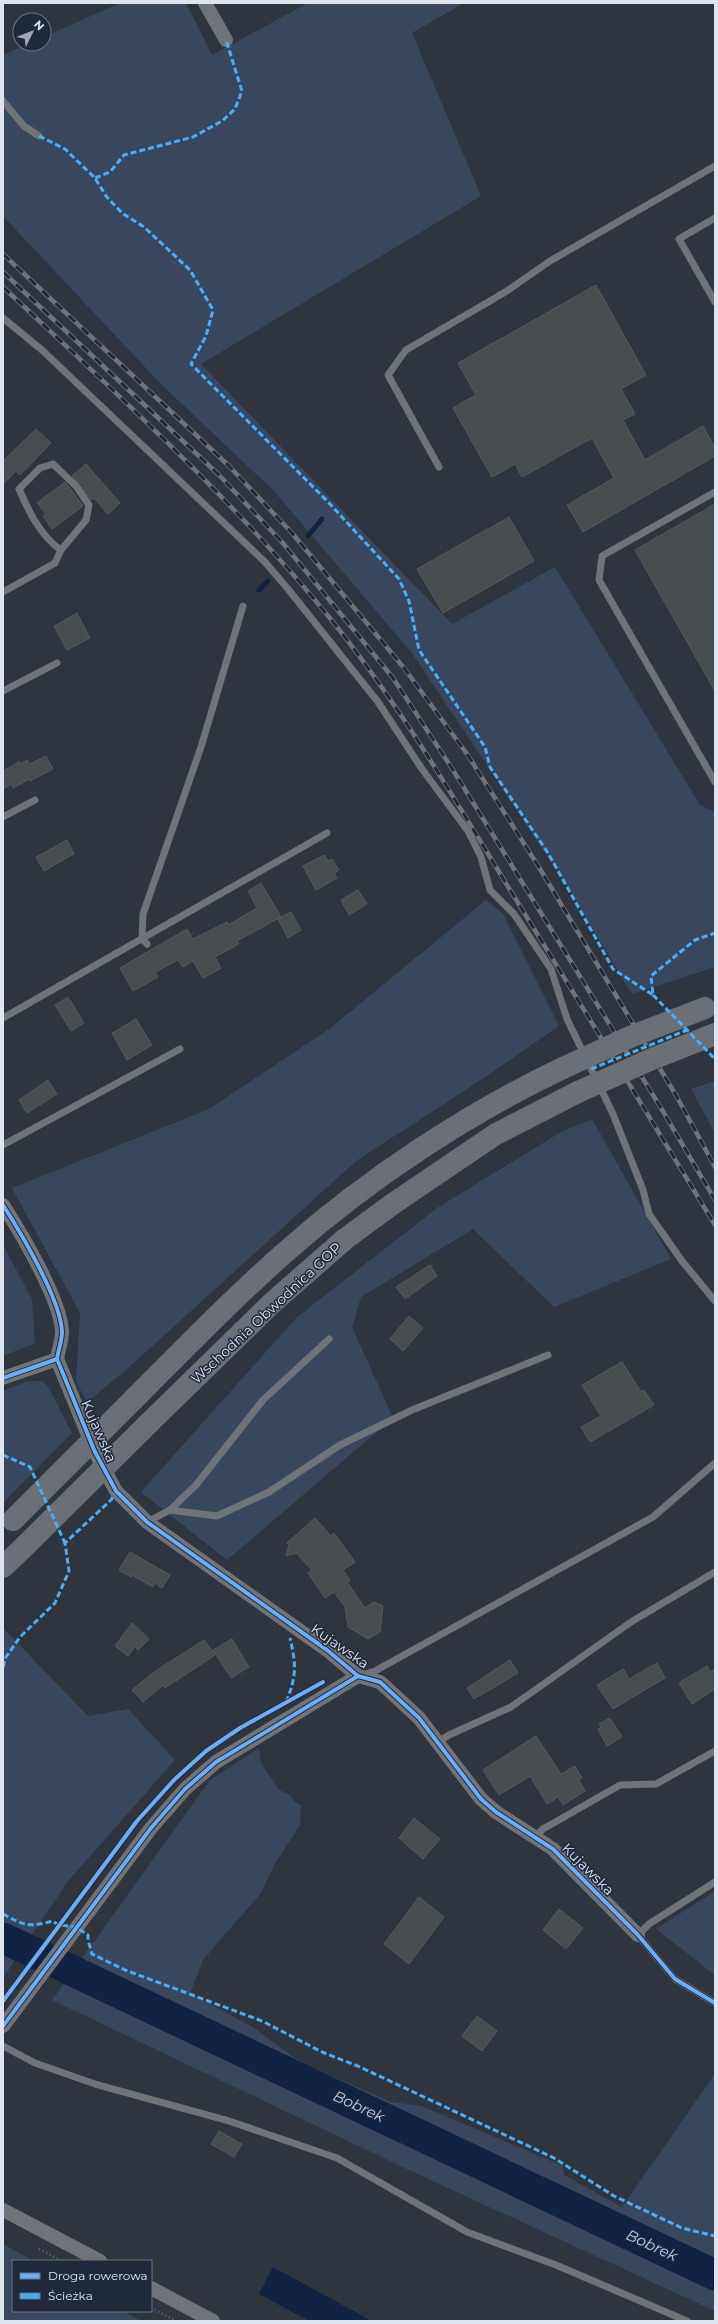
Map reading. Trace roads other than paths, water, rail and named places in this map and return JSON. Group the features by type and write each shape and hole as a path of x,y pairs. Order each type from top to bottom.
{"highway":[{"name":"Wschodnia Obwodnica GOP","path":"8,1525 241,1292 290,1248 385,1173 487,1108 563,1068 630,1037 710,1006"},
{"name":"Wschodnia Obwodnica GOP","path":"3,1567 272,1303 345,1239 394,1203 496,1134 578,1092 652,1058 715,1034"}],"street":[{"path":"205,3 226,40"},
{"path":"3,1205 18,1228 53,1297 62,1332 57,1359 3,1378"},
{"name":"Kujawska","path":"57,1359 98,1459 116,1491 147,1522 327,1650 358,1676 380,1682 419,1718 481,1799 496,1812 553,1849 638,1935"},
{"path":"3,2026 70,1934 151,1828 184,1789 216,1762 358,1676"},
{"path":"3,2210 98,2260"},
{"path":"152,2289 213,2321"}],"lane":[{"path":"3,101 24,126 39,136"},
{"path":"439,467 388,375 406,350 507,291 550,261 715,166"},
{"path":"715,218 679,239 715,302"},
{"path":"3,318 42,350 265,562 378,702 422,769 468,831 481,857 490,890 514,914 551,969 567,1018 613,1114 643,1190 649,1214 682,1261 715,1301"},
{"path":"3,592 55,563 61,550 86,520 89,506 76,486 53,464 40,468 19,488 26,507 36,523 53,545 61,550"},
{"path":"715,492 602,556 599,580 715,782"},
{"path":"144,941 143,914 201,747 243,606"},
{"path":"3,691 57,663"},
{"path":"3,817 35,800"},
{"path":"3,1018 144,941 327,833"},
{"path":"3,1145 180,1049"},
{"path":"147,1522 170,1510 196,1485 263,1400 328,1339"},
{"path":"170,1510 217,1516 270,1492 340,1445 412,1410 548,1355"},
{"path":"358,1676 375,1672 653,1517 715,1463"},
{"path":"438,1742 449,1735 511,1707 631,1622 715,1572"},
{"path":"536,1837 543,1829 620,1785 656,1784 715,1750"},
{"path":"715,1882 649,1924 638,1935 675,1979 715,2003"},
{"path":"3,2046 35,2063 94,2084 226,2120 338,2158 467,2232 556,2265 687,2321"}],"waterway":[{"path":"308,536 322,519"},
{"path":"259,590 268,581"},
{"name":"Bobrek","path":"3,1938 715,2275"}],"railway":[{"path":"3,254 228,465 292,533 404,668 467,754 537,864 677,1097 715,1167"},
{"path":"3,272 218,474 282,542 393,678 453,770 661,1108 715,1200"},
{"path":"3,287 130,406 213,488 291,573 354,649 378,681 444,782 715,1225"}]}
